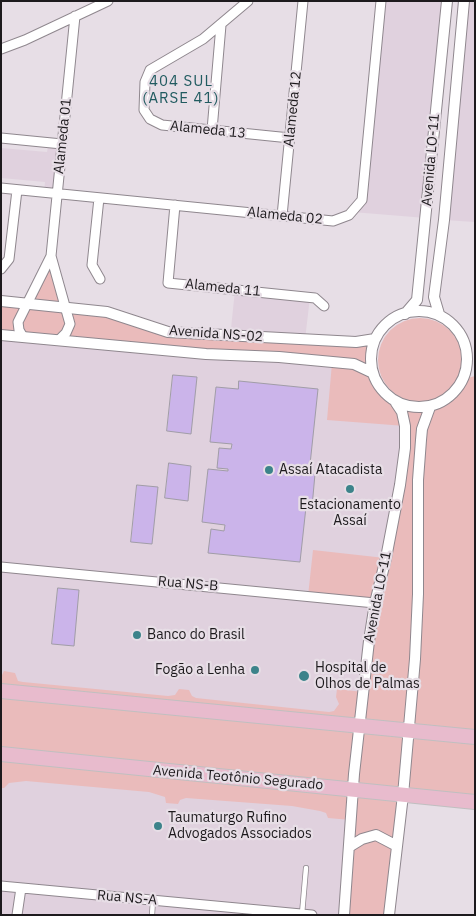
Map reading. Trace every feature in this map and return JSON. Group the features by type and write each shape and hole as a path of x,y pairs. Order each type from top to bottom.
{"main road":[{"path":"1,691 475,737"},
{"name":"Avenida Teotônio Segurado","path":"1,754 475,802"}],"street":[{"path":"1,49 25,40 108,1"},
{"name":"Alameda 13","path":"248,1 221,25 181,53 150,70 145,82 144,110 150,119 162,125 290,138"},
{"name":"Alameda 12","path":"282,216 303,1"},
{"name":"Alameda 02","path":"1,188 333,221 349,215 362,200 381,1"},
{"name":"Avenida LO-11","path":"406,314 416,300 447,1"},
{"name":"Avenida LO-11","path":"439,314 434,297 444,220 464,1"},
{"name":"Alameda 01","path":"23,337 19,330 18,322 51,256 75,16"},
{"path":"212,130 221,25"},
{"path":"1,138 62,144"},
{"path":"1,269 9,259 17,190"},
{"path":"99,198 92,265 100,279"},
{"name":"Alameda 11","path":"175,205 168,283 315,298 324,306"},
{"name":"Alameda 01","path":"51,256 70,324 66,333 59,340"},
{"name":"Avenida NS-02","path":"1,301 107,312 168,332 356,342 375,340"},
{"path":"475,354 465,344 454,325 439,314 422,311 406,314 394,320 375,340 372,372 382,390 396,403 415,407 430,407 446,399 464,379 475,376"},
{"name":"Avenida NS-02","path":"1,335 206,354 279,357 354,364 372,372"},
{"path":"464,379 465,344"},
{"name":"Avenida LO-11","path":"344,915 353,790 374,603 386,558 405,448 405,426 402,412 396,403"},
{"path":"389,915 410,731 418,594 418,480 422,429 430,407"},
{"name":"Rua NS-B","path":"1,567 374,603"},
{"path":"349,847 362,839 376,835 397,846"},
{"name":"Rua NS-A","path":"1,886 153,900 247,912 312,915"},
{"path":"17,915 21,888"}],"lane":[{"path":"296,914 306,868"},
{"path":"153,900 152,914 158,915"}],"shaded area":[{"path":"381,1 447,1 426,218 352,212 362,200"},
{"path":"464,1 475,1 475,222 444,220"},
{"path":"49,142 62,144 57,194 44,193 45,182 1,178 1,148 47,152"},
{"path":"51,256 67,308 107,312 168,332 375,339 371,372 382,390 396,403 415,407 430,407 446,399 464,379 475,376 475,802 404,795 389,915 344,915 351,820 328,818 326,813 320,811 292,806 186,798 180,800 178,804 166,803 165,797 149,792 26,781 9,783 4,788 1,788 1,677 4,671 15,673 18,681 23,682 168,696 175,695 179,689 189,690 192,696 196,698 329,712 334,711 339,704 336,697 337,689 363,692 374,603 308,596 313,550 385,558 405,426 327,420 332,363 1,335 1,301 27,304"},
{"path":"235,290 310,297 305,340 230,338"},
{"path":"412,318 428,318 444,325 455,336 462,352 459,376 450,390 444,395 428,402 412,402 396,395 385,384 378,368 378,352 385,336 396,325"},
{"path":"1,335 279,357 371,372 382,390 396,403 405,426 359,726 1,690"},
{"path":"1,754 353,789 344,915 1,915"}],"building":[{"path":"173,375 197,377 191,434 167,431"},
{"name":"Assaí Atacadista","path":"239,381 318,389 309,474 315,474 312,507 306,507 300,562 208,553 211,529 224,531 225,525 202,522 208,469 228,471 228,469 217,468 219,448 231,449 232,444 210,442 216,387 238,389"},
{"path":"169,463 191,466 188,501 165,498"},
{"path":"137,485 158,487 152,544 131,542"},
{"path":"58,588 79,590 74,646 52,644"}],"place":[{"name":"Assaí Atacadista","path":"269,470"},
{"name":"Estacionamento Assaí","path":"350,489"},
{"name":"Banco do Brasil","path":"137,635"},
{"name":"Fogão a Lenha","path":"255,670"},
{"name":"Hospital de Olhos de Palmas","path":"304,676"},
{"name":"Taumaturgo Rufino Advogados Associados","path":"158,826"}],"district":[{"name":"404 SUL (ARSE 41)","path":"181,90"}]}
